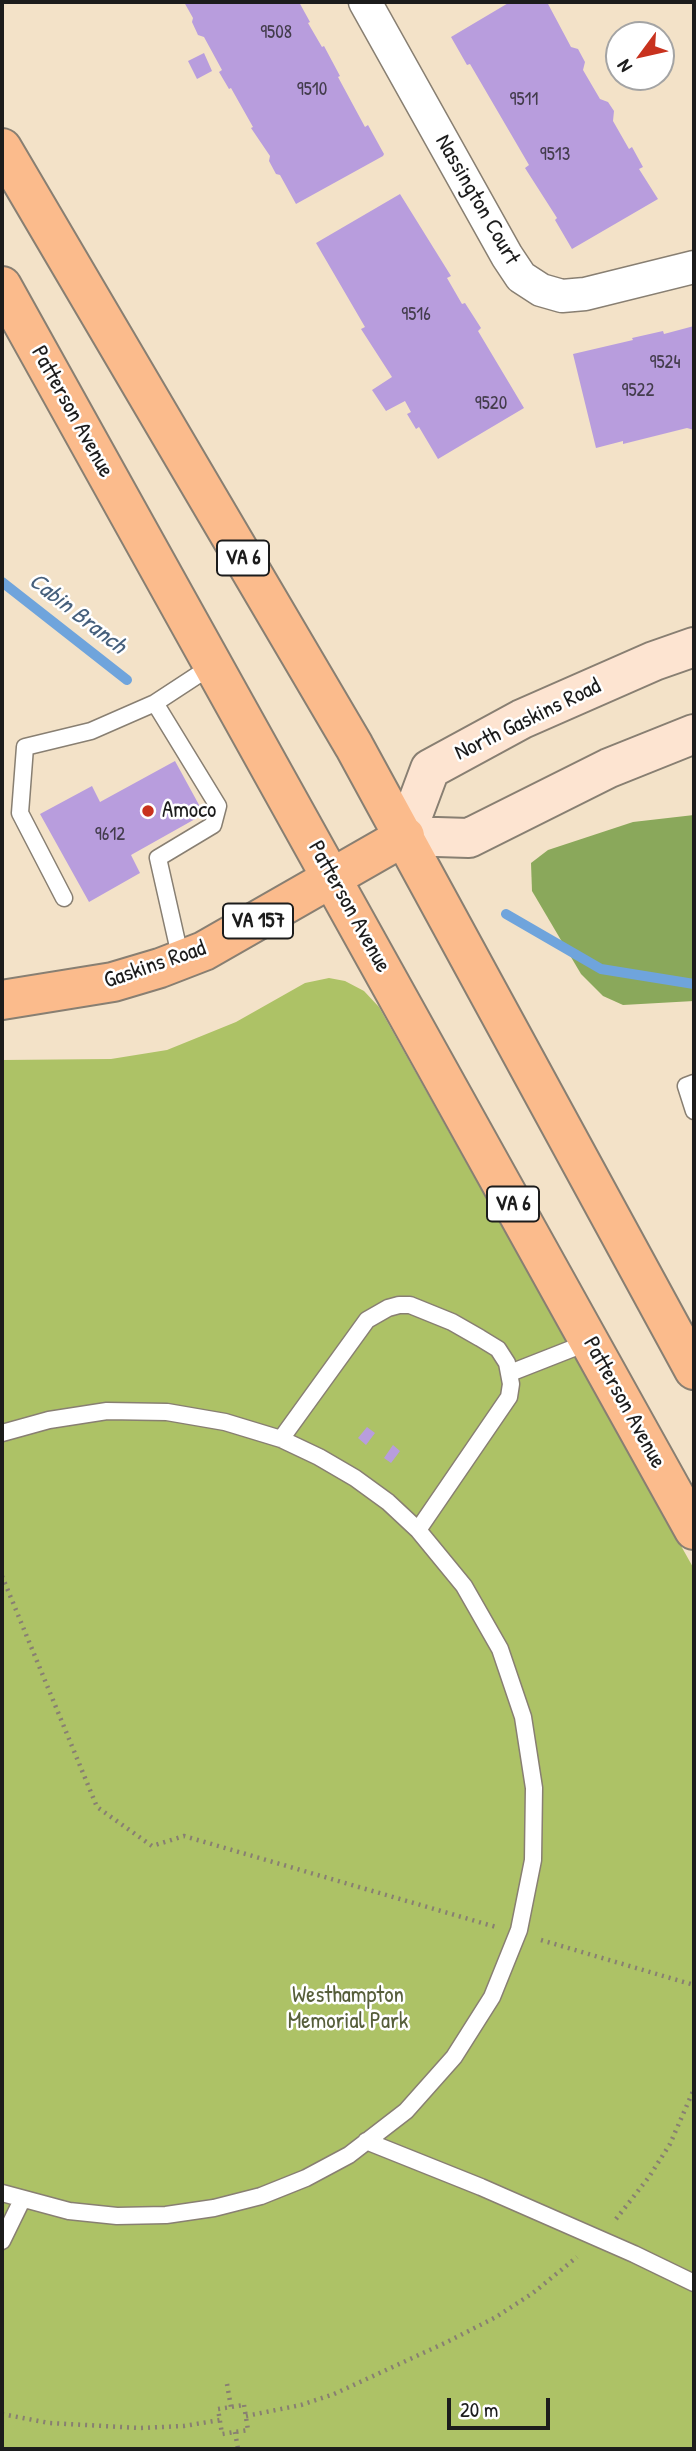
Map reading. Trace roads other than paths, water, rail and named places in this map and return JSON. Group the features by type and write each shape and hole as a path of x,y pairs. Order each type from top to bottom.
{"main road":[{"name":"VA 6","path":"2,148 320,686 405,836 694,1370"},
{"name":"Patterson Avenue","path":"2,286 694,1530"},
{"name":"North Gaskins Road","path":"405,836 430,769 522,719 654,660 694,647"},
{"path":"405,836 469,838 609,768 694,734"},
{"name":"VA 157","path":"333,877 405,836"},
{"name":"Gaskins Road","path":"2,1000 113,982 181,960 204,951 333,877"}],"street":[{"name":"Nassington Court","path":"365,2 507,257 521,277 541,290 562,296 585,294 694,267"}],"lane":[{"path":"64,898 20,813 25,747 90,731 155,703 213,665"},
{"path":"155,703 218,806 213,825 158,858 181,960"},
{"path":"694,1083 686,1086 694,1111"},
{"path":"281,1439 367,1320 399,1305 410,1305 452,1322 498,1349 510,1373 509,1397 418,1530"},
{"path":"510,1373 590,1342"},
{"path":"2,1433 49,1419 107,1411 167,1412 225,1422 281,1439 355,1478 388,1502 418,1530 470,1596 500,1648 523,1717 534,1788 533,1860 517,1933 492,1997 454,2057 406,2111 349,2155 306,2178 261,2196 215,2208 166,2215 117,2216 69,2211 2,2193"},
{"path":"366,2141 598,2238 694,2283"},
{"path":"2,2241 22,2200"}],"waterway":[{"name":"Cabin Branch","path":"2,582 127,680"},
{"name":"Cabin Branch","path":"506,914 601,969 694,984"}],"place":[{"name":"Amoco","path":"148,811"}],"park label":[{"name":"Westhampton Memorial Park","path":"348,2009"}]}
